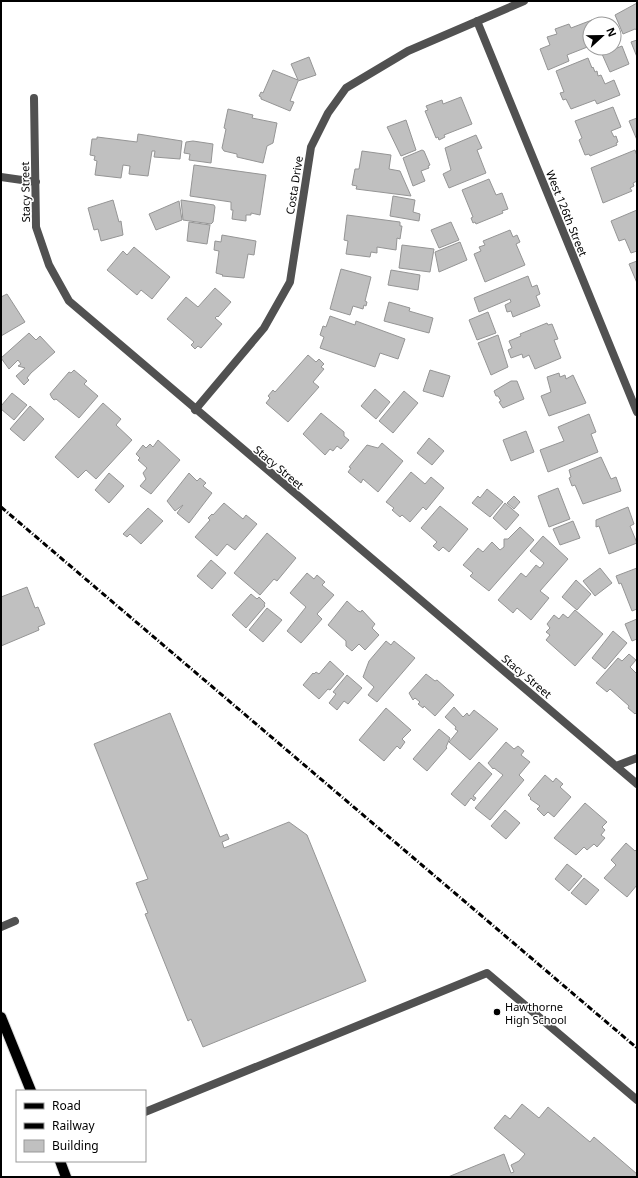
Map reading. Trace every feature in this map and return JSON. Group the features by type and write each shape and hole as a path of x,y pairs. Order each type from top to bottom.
{"main road":[{"path":"1,1017 31,1090"},
{"path":"60,1162 66,1177"}],"street":[{"name":"Costa Drive","path":"195,410 264,328 290,282 311,147 328,113 341,94 346,88 408,51 524,1"},
{"name":"West 126th Street","path":"477,21 637,412"},
{"name":"Stacy Street","path":"34,98 36,227 49,265 69,301 195,410 637,784"},
{"path":"1,176 36,182"},
{"path":"616,766 637,758"},
{"path":"1,927 16,921"},
{"path":"146,1112 487,974 637,1100"}],"building":[{"path":"637,3 637,30 635,29 623,34 622,16 615,15"},
{"path":"569,24 571,28 582,24 582,49 567,55 569,61 548,70 540,49 550,45 547,37 557,34 555,29"},
{"path":"637,40 637,57 631,42"},
{"path":"622,46 629,64 610,72 603,56 622,56"},
{"path":"309,57 316,75 298,81 290,101 294,102 290,111 261,99 259,96 261,92 263,93 273,70 298,80 291,64"},
{"path":"588,58 592,68 593,67 595,72 597,71 598,76 601,75 605,84 614,80 620,95 597,104 595,100 571,109 566,99 563,100 560,93 564,92 556,71"},
{"path":"461,97 472,124 444,135 445,137 439,140 438,137 436,138 425,111 428,110 426,106 442,100 443,104"},
{"path":"613,107 621,127 611,131 614,137 616,136 618,142 616,143 617,145 590,156 589,154 585,155 579,140 582,138 575,121"},
{"path":"228,109 253,115 252,118 277,123 273,143 267,146 263,163 237,157 237,154 224,151 222,148"},
{"path":"637,118 637,140 629,121"},
{"path":"406,120 416,150 401,156 387,127"},
{"path":"138,134 182,141 180,159 154,157 155,151 152,151 148,176 129,174 130,166 123,165 121,178 95,175 97,161 94,160 95,156 90,155 92,139 97,139 97,137 137,142"},
{"path":"476,135 482,148 477,150 486,173 449,188 443,174 451,170 445,148"},
{"path":"193,141 213,144 211,163 189,160 190,154 184,153 186,142"},
{"path":"422,150 424,151 430,165 428,166 429,168 421,171 425,181 413,186 403,158"},
{"path":"635,150 637,156 637,181 633,183 634,186 630,188 632,191 603,203 591,168"},
{"path":"362,151 391,155 389,169 400,171 411,196 356,189 357,186 352,185 355,169 359,169"},
{"path":"194,165 266,175 260,215 251,213 251,215 246,215 246,221 232,219 233,210 231,210 231,202 190,196"},
{"path":"489,179 496,195 502,193 508,209 502,211 503,213 476,224 475,222 473,223 471,218 473,217 462,190"},
{"path":"393,196 415,200 413,212 420,214 419,221 390,216"},
{"path":"113,200 119,222 121,221 123,235 101,241 98,229 94,230 88,208"},
{"path":"181,200 214,205 213,222 211,224 183,220"},
{"path":"179,201 182,220 156,230 149,214"},
{"path":"637,210 637,251 631,253 625,239 619,241 611,221"},
{"path":"347,215 400,222 400,226 402,226 400,239 397,238 396,250 377,247 377,253 371,252 370,257 346,254 348,241 344,240"},
{"path":"189,222 210,225 207,244 187,241"},
{"path":"451,222 459,240 439,248 431,230"},
{"path":"510,230 513,237 517,235 520,242 516,244 525,265 485,282 474,254 481,251 479,247 485,245 483,241"},
{"path":"222,235 256,241 254,255 248,254 244,278 222,276 223,275 216,273 219,251 214,250 215,241 221,242"},
{"path":"460,242 467,260 439,272 435,252"},
{"path":"402,245 434,249 430,272 399,268"},
{"path":"134,247 170,277 152,299 141,290 137,295 107,270 123,251 127,255"},
{"path":"637,261 637,283 629,264"},
{"path":"341,269 371,277 365,301 367,302 366,306 364,305 363,309 353,306 350,315 330,309"},
{"path":"391,270 420,275 418,290 388,285"},
{"path":"528,276 532,287 537,285 540,294 536,296 540,306 513,317 511,311 507,312 505,305 511,302 510,299 479,312 474,298"},
{"path":"215,288 231,302 218,317 217,316 215,318 222,324 201,348 198,346 195,349 191,345 194,342 167,319 186,297 198,307"},
{"path":"7,294 25,322 1,336 1,297"},
{"path":"389,302 410,308 409,311 433,318 429,333 384,321"},
{"path":"488,312 496,333 477,340 469,320"},
{"path":"330,316 355,325 356,321 405,339 398,359 380,353 375,367 320,348 324,337 320,335 323,326 326,327"},
{"path":"547,323 548,325 552,324 558,339 554,340 561,358 535,369 529,355 523,358 522,354 511,358 508,350 512,348 509,341 521,336 520,334"},
{"path":"29,333 36,340 40,336 55,352 31,373 27,378 29,380 24,385 16,376 25,368 18,366 21,364 18,360 9,369 1,358"},
{"path":"498,335 508,367 491,375 478,343"},
{"path":"308,355 316,362 319,359 324,364 321,367 324,369 313,382 319,387 288,422 266,403 270,398 268,396 273,390 275,392"},
{"path":"74,370 87,381 84,384 98,396 79,418 56,399 54,400 50,394 69,372 71,373"},
{"path":"430,370 450,376 443,397 423,391"},
{"path":"559,373 560,377 565,375 566,379 573,375 586,403 549,416 541,396 551,392 547,377"},
{"path":"511,381 517,381 524,399 503,408 499,402 501,401 498,396 496,396 494,391"},
{"path":"375,389 390,402 376,419 361,406"},
{"path":"404,391 418,403 393,433 379,421"},
{"path":"12,393 27,405 14,420 1,409 1,406"},
{"path":"103,403 121,419 116,425 132,440 96,479 86,470 78,478 55,457"},
{"path":"30,406 44,419 24,441 10,429"},
{"path":"321,413 344,432 344,436 349,440 341,449 337,446 333,451 330,449 325,455 303,434"},
{"path":"589,414 596,432 591,434 598,452 548,472 540,450 564,441 558,427"},
{"path":"526,431 534,452 511,461 503,440"},
{"path":"429,438 444,451 432,465 417,453"},
{"path":"158,440 180,460 151,494 140,486 146,479 143,473 147,468 138,460 140,458 136,454 143,445 146,448 150,444 153,447"},
{"path":"382,443 403,461 378,492 363,479 361,483 348,472 351,468 349,467 367,445 378,448"},
{"path":"601,457 611,479 616,477 621,491 583,504 575,485 572,486 569,478 571,477 569,470"},
{"path":"411,472 425,484 431,477 444,488 426,510 423,507 410,522 402,515 400,517 392,510 394,508 386,502"},
{"path":"109,473 124,486 109,503 95,490"},
{"path":"189,473 197,481 200,478 206,483 203,486 212,493 189,523 177,513 183,505 175,511 167,501"},
{"path":"558,488 570,519 549,527 538,496"},
{"path":"487,489 503,502 490,517 472,503 478,496 480,498"},
{"path":"514,496 520,502 514,509 507,503"},
{"path":"224,503 243,519 246,515 257,524 235,550 227,544 217,556 195,537 210,520 208,518 212,514 213,515"},
{"path":"505,503 519,515 506,530 493,518"},
{"path":"440,506 468,529 449,552 443,547 439,551 433,546 437,542 421,528"},
{"path":"628,507 634,524 630,526 637,543 609,554 599,526 596,527 596,520"},
{"path":"148,508 163,521 141,544 130,534 127,537 123,534"},
{"path":"573,521 580,538 560,545 553,529"},
{"path":"520,527 534,540 489,591 470,576 473,573 463,565 478,548 483,552 492,542 500,550 504,547 504,539 508,539"},
{"path":"267,533 296,558 277,581 274,579 260,595 234,573"},
{"path":"543,536 568,559 540,591 549,598 531,620 517,608 513,613 498,600 521,573 526,577 536,565 540,568 544,563 530,551"},
{"path":"211,560 226,573 212,589 197,576"},
{"path":"600,568 612,583 595,596 583,581"},
{"path":"637,568 637,609 632,611 621,583 619,584 616,576"},
{"path":"307,573 314,579 317,575 325,582 322,585 334,595 317,614 322,619 301,643 287,631 306,607 290,593"},
{"path":"576,580 591,594 577,610 562,597"},
{"path":"27,587 35,608 38,607 45,624 38,627 39,630 1,646 1,597"},
{"path":"251,594 257,599 259,597 265,603 265,606 246,628 232,615"},
{"path":"347,601 358,611 361,612 362,610 375,624 372,628 379,635 365,650 359,644 352,651 346,646 346,641 328,625"},
{"path":"267,608 282,620 263,642 249,630"},
{"path":"575,610 603,634 575,666 546,640 550,635 546,632 550,628 547,624 554,615 559,619 563,614 568,618"},
{"path":"637,619 637,639 632,641 625,624"},
{"path":"613,631 627,643 605,669 592,658"},
{"path":"386,641 391,645 394,641 415,658 377,702 368,695 374,687 363,677 369,661"},
{"path":"629,654 636,660 630,667 637,674 637,712 635,714 628,708 629,706 610,689 607,692 596,683 618,658 622,661"},
{"path":"330,661 344,674 330,690 328,689 319,699 303,685 313,673 314,674 316,672 319,674"},
{"path":"426,674 435,681 437,680 454,695 435,716 424,706 423,708 418,704 420,702 415,698 413,700 409,693"},
{"path":"347,675 362,688 348,704 344,701 337,710 329,703 336,694 333,692"},
{"path":"454,707 463,717 467,713 469,716 474,710 498,729 470,760 449,742 458,731 455,729 456,727 445,717"},
{"path":"386,708 411,730 402,739 405,742 400,749 397,746 384,761 359,740"},
{"path":"170,713 220,837 227,834 229,839 222,842 224,848 289,822 307,835 366,981 203,1047 191,1019 188,1021 145,914 148,913 136,883 148,879 94,744"},
{"path":"439,729 450,738 446,747 447,748 427,771 413,759"},
{"path":"506,742 514,749 518,746 524,751 521,755 530,762 519,775 524,780 490,820 475,808 503,775 494,768 493,769 488,763"},
{"path":"479,762 492,774 473,796 476,798 474,801 471,798 465,806 451,794"},
{"path":"545,775 553,782 556,778 563,784 560,787 571,797 554,817 548,812 544,816 537,809 540,806 530,799 531,798 528,795"},
{"path":"585,803 607,822 602,827 605,830 601,835 605,838 597,847 594,844 587,850 584,847 576,855 554,838"},
{"path":"505,810 520,823 506,839 491,826"},
{"path":"626,843 635,851 637,849 637,885 627,897 604,878 616,865 611,860"},
{"path":"567,864 582,876 569,891 555,879"},
{"path":"584,878 599,890 586,905 571,893"},
{"path":"522,1104 539,1118 548,1107 590,1142 594,1137 637,1174 637,1177 448,1177 504,1154 511,1173 514,1172 511,1165 519,1161 525,1154 494,1128 505,1115 510,1119"}],"railway":[{"path":"1,507 637,1048"}],"place":[{"name":"Hawthorne High School","path":"497,1012"}]}
